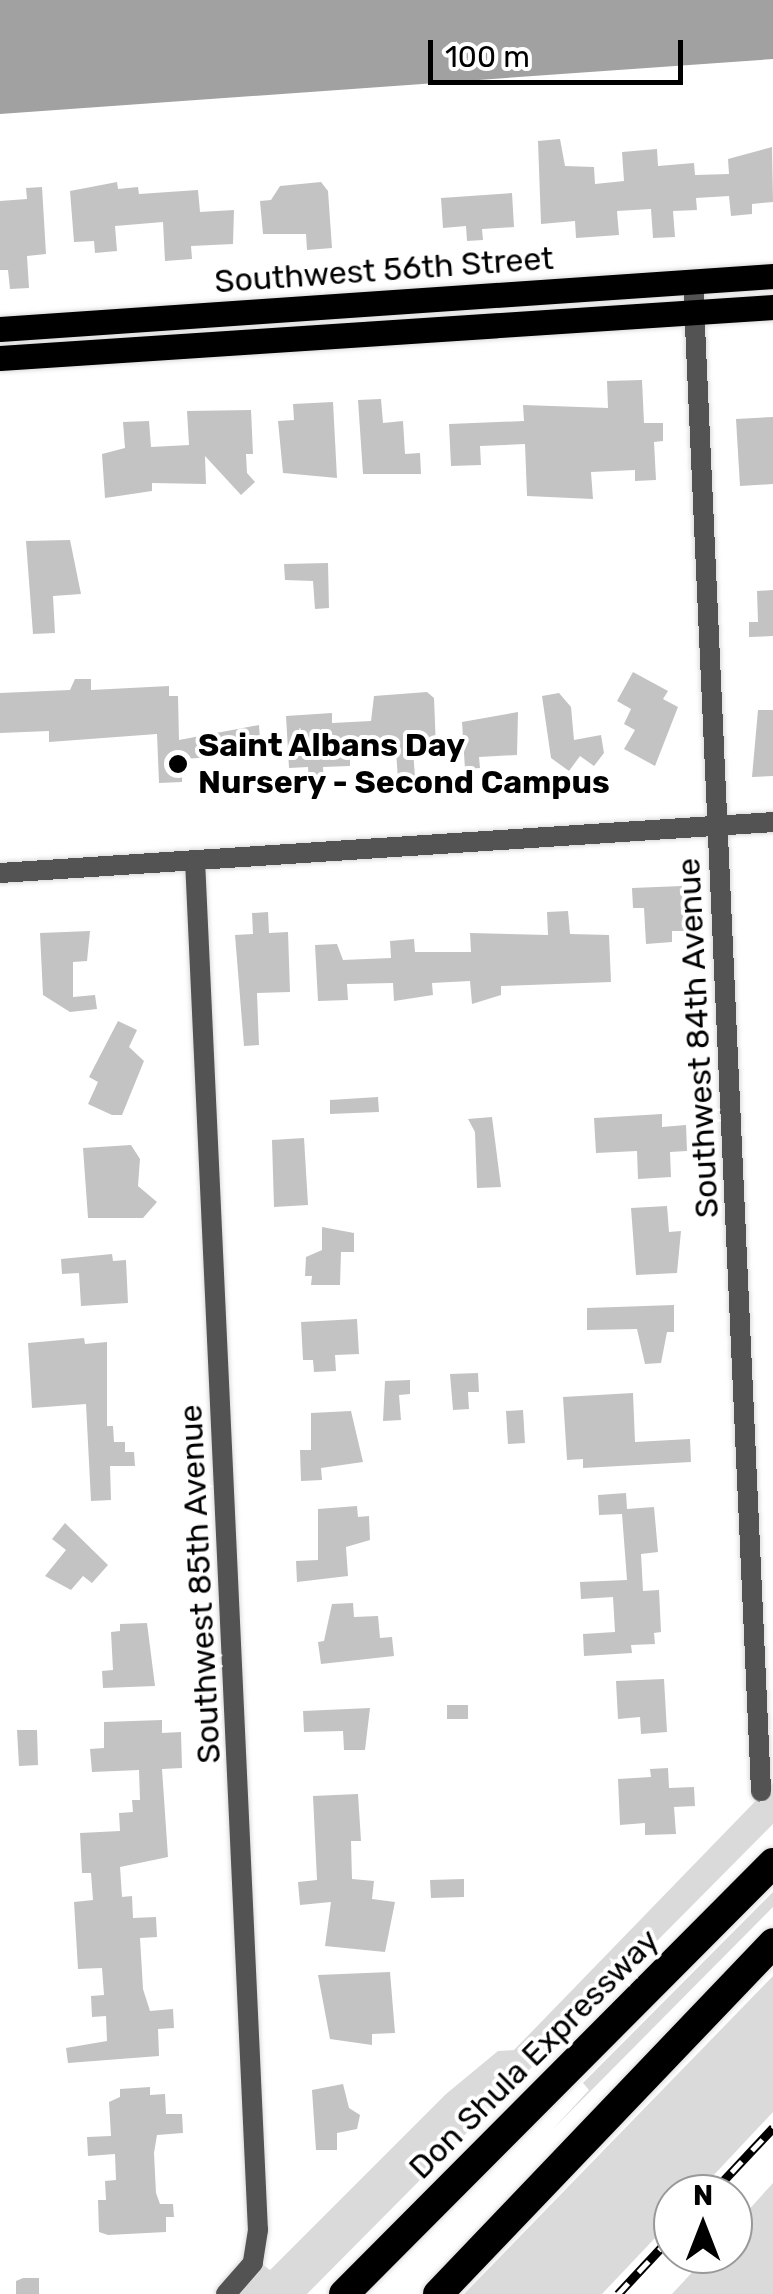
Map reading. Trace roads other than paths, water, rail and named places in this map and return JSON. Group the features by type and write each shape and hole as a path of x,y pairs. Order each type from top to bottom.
{"highway":[{"name":"Don Shula Expressway","path":"344,2294 773,1864"},
{"path":"438,2294 773,1943"}],"main road":[{"name":"Southwest 56th Street","path":"0,329 773,276"},
{"name":"Southwest 56th Street","path":"0,358 773,306"},
{"path":"261,310 263,341"}],"street":[{"name":"Southwest 84th Avenue","path":"693,281 761,1792"},
{"path":"0,872 773,822"},
{"name":"Southwest 85th Avenue","path":"194,860 258,2230 253,2263 226,2294"}],"railway":[{"path":"730,2174 773,2128"},
{"path":"618,2294 653,2256"}],"place":[{"name":"Saint Albans Day Nursery - Second Campus","path":"178,764"}]}
